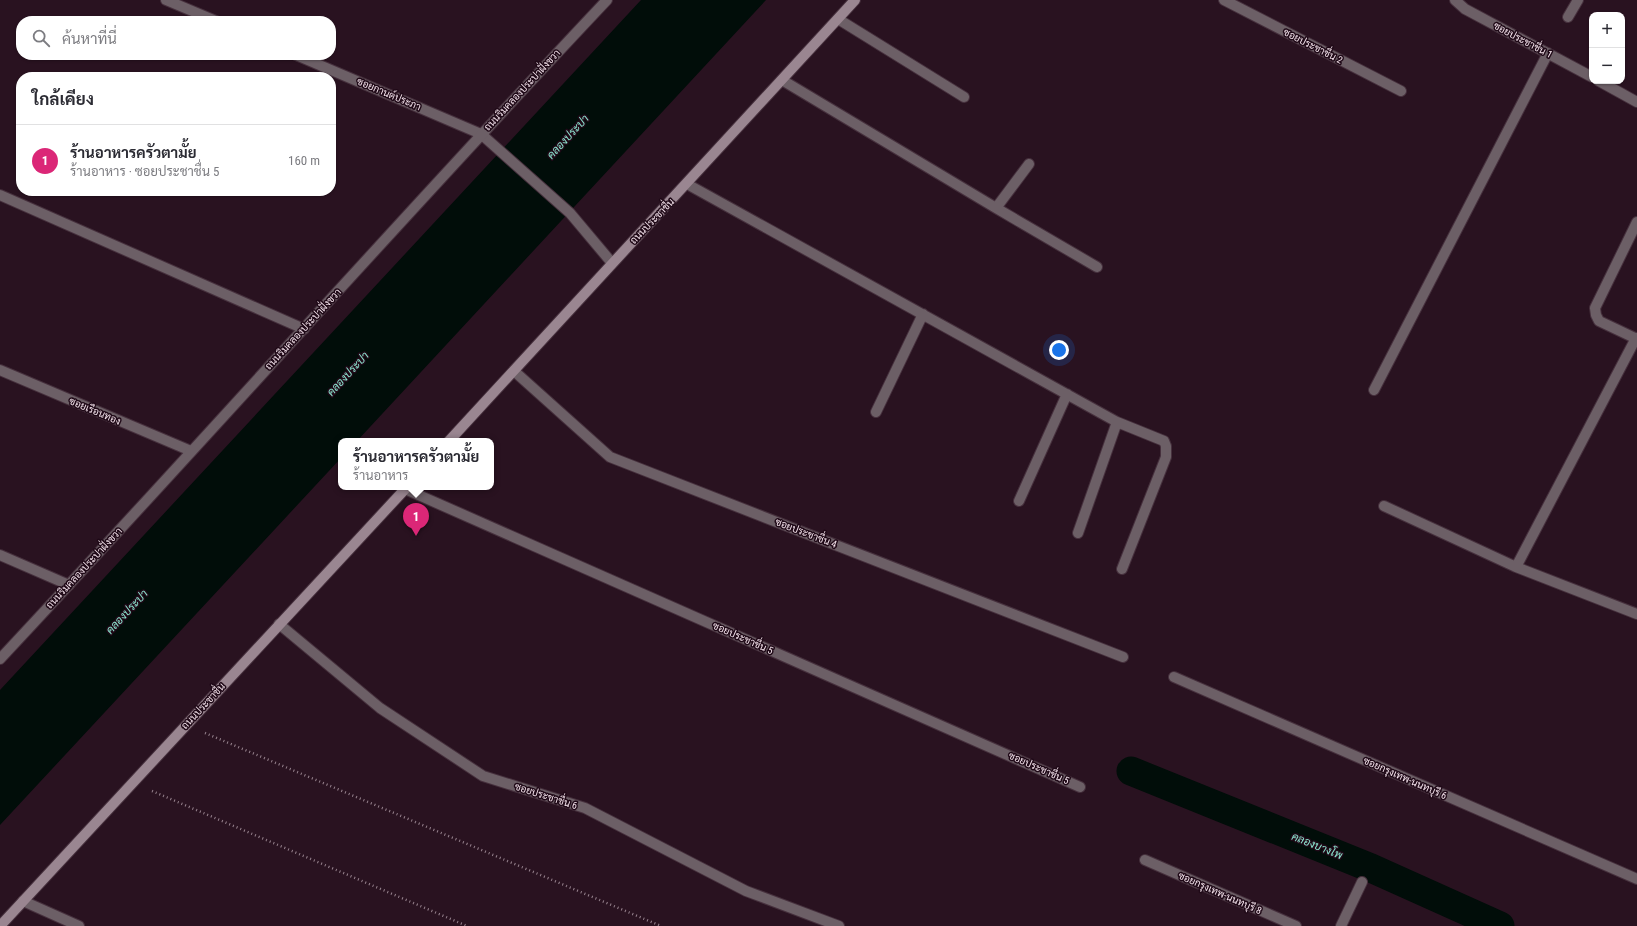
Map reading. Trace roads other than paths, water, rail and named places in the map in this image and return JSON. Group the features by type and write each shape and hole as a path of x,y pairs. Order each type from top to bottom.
{"main road":[{"name":"ถนนประชาชื่น","path":"453,438 855,0"},
{"name":"ถนนประชาชื่น","path":"0,926 404,490"}],"street":[{"path":"166,0 204,16"},
{"name":"ถนนริมคลองประปาฝั่งขวา","path":"0,659 304,329 481,134 608,0"},
{"name":"ซอยประชาชื่น 2","path":"1224,0 1401,91"},
{"name":"ซอยประชาชื่น 1","path":"1455,0 1465,9 1589,75"},
{"path":"1568,17 1578,0"},
{"path":"838,19 964,97"},
{"path":"1374,390 1548,53"},
{"name":"ซอยกานต์ประภา","path":"308,60 336,72"},
{"name":"ซอยกานต์ประภา","path":"336,72 481,134 570,213 612,263"},
{"path":"782,80 996,208 1097,266"},
{"path":"1604,84 1637,102"},
{"path":"996,208 1029,164"},
{"path":"687,184 1117,422 1164,441 1166,446 1166,457 1122,569"},
{"path":"0,195 304,329"},
{"path":"1516,567 1636,338 1600,321 1596,315 1595,308 1637,222"},
{"path":"876,412 923,314"},
{"name":"ซอยเรือนทอง","path":"0,370 191,451"},
{"name":"ซอยประชาชื่น 4","path":"514,371 610,457 1123,657"},
{"path":"1019,501 1067,394"},
{"path":"1078,533 1117,422"},
{"name":"ซอยประชาชื่น 5","path":"411,490 1080,786"},
{"path":"1384,506 1516,567 1637,614"},
{"path":"0,556 69,585"},
{"name":"ซอยประชาชื่น 6","path":"279,624 380,708 483,776 585,808 746,891 839,926"},
{"name":"ซอยกรุงเทพ-นนทบุรี 6","path":"1174,677 1637,879"},
{"name":"ซอยกรุงเทพ-นนทบุรี 8","path":"1145,860 1296,926"},
{"path":"1340,926 1362,882"},
{"path":"24,900 80,926"}],"water":[{"name":"คลองประปา","path":"641,0 766,0 360,438 338,438 338,461 0,825 0,690"}],"waterway":[{"name":"คลองบางโพ","path":"1131,771 1371,868 1500,926"}],"place":[{"name":"ร้านอาหารครัวตามั้ย","path":"416,536"}]}
